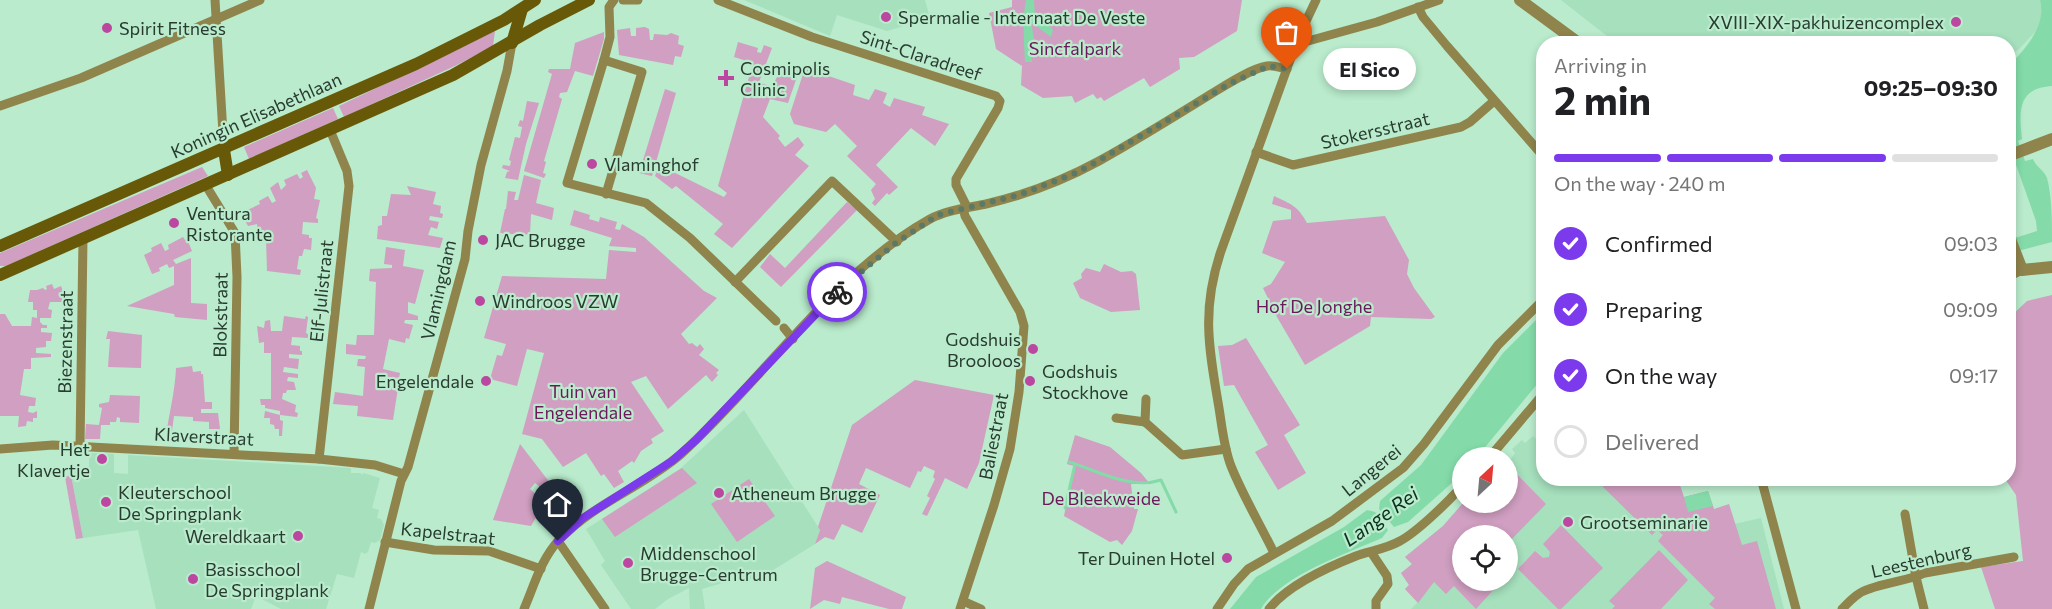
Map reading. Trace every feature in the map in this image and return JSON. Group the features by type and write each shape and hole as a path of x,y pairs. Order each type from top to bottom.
{"main road":[{"name":"Koningin Elisabethlaan","path":"0,246 224,150 451,48 523,4 535,0"},
{"path":"0,275 453,75 589,0"},
{"path":"512,42 523,4"},
{"path":"224,150 228,175"}],"street":[{"path":"215,0 224,150"},
{"path":"0,106 81,78 260,0"},
{"path":"614,0 609,7 610,37 567,183 646,203 690,238 793,339"},
{"path":"623,0 638,0"},
{"path":"1274,553 1231,466 1226,449 1209,348 1209,300 1215,268 1256,152 1298,38 1316,0"},
{"path":"1298,38 1308,41 1377,22 1439,0"},
{"path":"1520,0 1569,36"},
{"name":"Sint-Claradreef","path":"721,1 812,37 996,96 1000,101 998,108 956,179 965,208"},
{"path":"1418,7 1423,17 1536,148"},
{"name":"Vlamingdam","path":"369,609 385,542 426,406 465,259 481,165 507,71 512,42"},
{"path":"604,60 642,72 606,194"},
{"path":"524,609 541,568 558,541 583,518 672,461 696,440 844,284 897,242 938,215 1019,195 1076,173 1229,84 1268,66 1287,69"},
{"name":"Stokersstraat","path":"1256,152 1293,165 1461,126 1470,122 1494,101"},
{"name":"Elf-Julistraat","path":"319,459 349,186 347,171 330,130"},
{"path":"2016,153 2052,139"},
{"path":"735,282 832,181 897,242"},
{"name":"Blokstraat","path":"205,184 235,233 237,277 234,454"},
{"name":"Baliestraat","path":"962,605 1010,449 1019,392 1024,326 1020,312 965,216 965,208"},
{"name":"Biezenstraat","path":"80,447 83,238"},
{"path":"2016,252 2022,270"},
{"path":"2016,273 2022,270 2052,267"},
{"name":"Langerei","path":"1217,609 1234,584 1248,569 1332,521 1403,468 1424,444 1498,345 1536,307"},
{"path":"1145,422 1146,399"},
{"path":"1498,447 1536,402"},
{"path":"1116,418 1145,422 1182,455 1226,449"},
{"name":"Klaverstraat","path":"0,449 53,445 319,459 375,465 404,474"},
{"path":"1763,486 1796,609"},
{"path":"1269,609 1278,598 1295,587 1356,556 1399,542 1452,495"},
{"path":"1905,514 1924,609"},
{"path":"558,541 606,609"},
{"name":"Kapelstraat","path":"385,542 434,550 489,551 541,568"},
{"path":"1371,552 1388,576 1388,584 1377,602 1376,609"},
{"name":"Leestenburg","path":"1842,609 1868,589 1925,573 2014,557"},
{"path":"962,605 981,609"}],"shaded area":[{"name":"Spermalie - Internaat De Veste","path":"744,0 925,0 930,18 887,31 837,15 830,36"},
{"path":"1026,0 1034,0 1035,17 1053,29 1051,37 1032,23 1036,51 1031,54 1032,62 1025,62"},
{"path":"1561,0 2040,0 2042,8 2041,21 2036,31 2016,51 2016,36 1607,36"},
{"path":"2040,0 2052,0 2052,86 2032,91 2026,97 2020,120 2022,139 2018,141 2025,161 2033,159 2047,178 2051,201 2052,242 2016,251 2016,237 2037,231 2036,221 2016,165 2016,58 2033,36 2041,10"},
{"path":"1536,320 1536,385 1485,447 1452,447 1452,483 1408,522 1394,527 1379,509 1380,501 1421,465 1503,353"},
{"name":"Atheneum Brugge","path":"744,410 820,530 815,544 757,580 743,577 702,589 705,609 690,609 689,588 655,609 631,609 601,565 605,561 586,529 681,468"},
{"name":"Grootseminarie","path":"1533,436 1536,439 1536,486 1674,486 1695,536 1721,527 1761,518 1784,609 1411,609 1418,602 1405,589 1409,585 1402,575 1412,564 1405,557 1443,526 1454,513 1518,513 1518,447 1514,447 1522,440 1525,443"},
{"path":"89,453 114,454 114,473 128,474 128,455 351,468 351,473 363,475 363,473 380,478 372,508 379,510 377,518 381,519 384,525 380,540 375,543 371,542 365,554 361,552 354,578 337,574 326,609 281,609 256,596 251,609 156,609 138,530 83,538 70,469 89,471"},
{"path":"1708,491 1713,506 1688,512 1684,497"},
{"path":"1367,510 1375,512 1388,530 1382,538 1299,576 1270,597 1261,609 1230,609 1256,577 1344,527"}],"green space":[{"name":"Sincfalpark","path":"1012,0 1242,0 1237,31 1194,57 1179,58 1180,69 1150,87 1144,78 1104,101 1101,97 1097,99 1093,94 1075,103 1072,96 1043,98 1021,85 1022,66 996,49 989,13 1012,7"},
{"path":"630,28 631,36 636,36 636,28 649,29 650,40 653,40 654,34 671,33 679,36 678,44 684,46 681,57 675,56 673,65 619,55 617,30"},
{"path":"495,31 493,46 344,117 339,106"},
{"path":"604,32 593,76 575,71 567,92 560,93 559,97 562,99 544,161 546,162 543,173 546,174 544,178 524,171 552,74 548,72 549,69 570,69 575,43"},
{"path":"738,42 758,48 757,52 761,53 764,45 772,48 759,82 772,87 783,65 799,71 788,103 770,99 763,117 780,136 778,138 785,147 798,137 804,145 795,155 809,166 732,248 714,234 723,224 676,186 672,189 655,176 659,165 724,197 727,193 718,186 753,63 734,57"},
{"path":"805,68 855,85 853,95 869,100 875,89 887,93 883,103 890,107 894,98 925,107 922,115 949,124 935,146 911,128 876,165 898,187 889,195 887,193 875,206 872,203 875,199 871,190 876,184 847,156 857,146 835,124 826,132 794,124 790,114"},
{"path":"665,89 676,93 652,176 639,173"},
{"path":"527,101 539,103 518,180 505,178 507,172 510,171 502,168 503,165 510,166 511,161 509,160 515,137 520,138 522,127 518,126 520,120 523,121"},
{"path":"333,108 338,119 249,159 244,147"},
{"path":"202,167 208,176 6,266 0,266 0,253"},
{"path":"307,170 316,188 314,199 320,200 316,218 318,223 303,222 302,234 312,238 311,250 304,249 302,256 299,256 297,269 301,270 300,275 267,271 266,239 259,240 257,224 248,226 241,213 260,204 259,201 268,196 272,203 276,201 270,188 278,182 281,190 286,185 284,180 297,174 300,179 303,177 301,173"},
{"path":"524,175 541,180 536,203 554,208 552,220 531,214 530,234 500,233 508,191 516,192 514,200 518,200"},
{"path":"407,186 436,192 433,204 441,206 440,213 443,214 442,218 430,216 429,220 439,222 437,229 431,227 428,235 443,238 440,248 377,239 378,226 382,225 382,216 387,216 391,194 411,195"},
{"name":"Hof De Jonghe","path":"1274,196 1294,206 1307,223 1385,216 1409,260 1407,274 1435,317 1431,319 1371,317 1370,326 1305,365 1263,288 1271,284 1285,262 1262,253 1273,221 1291,219 1291,210 1272,204"},
{"path":"847,202 857,210 781,287 760,267 770,254 785,268"},
{"name":"Tuin van Engelendale","path":"574,210 590,215 589,219 599,222 600,217 617,222 615,229 620,230 622,224 644,237 704,291 717,298 681,334 689,344 692,343 697,347 700,344 704,349 699,355 719,370 716,373 718,375 712,382 706,375 668,409 646,376 631,382 664,431 651,439 653,443 641,451 634,463 632,461 618,471 624,482 614,488 604,474 601,476 586,453 563,467 542,439 522,434 544,353 527,349 517,386 490,379 497,355 502,356 506,344 484,338 502,276 606,279 609,250 636,252 636,248 609,246 612,238 570,225"},
{"path":"183,237 187,239 192,251 173,260 176,264 191,258 191,303 207,304 207,320 175,317 174,314 127,306 174,285 174,266 169,268 167,264 159,268 160,271 152,274 144,255 161,243 165,251 169,249 168,245"},
{"path":"386,247 405,250 403,266 424,270 415,304 408,302 408,313 418,316 418,320 405,320 404,323 413,325 409,339 406,338 405,343 389,339 383,369 400,373 399,378 390,377 389,381 398,388 393,420 357,416 358,406 333,404 335,392 363,396 365,367 357,366 358,359 365,359 366,356 346,354 346,344 356,345 357,335 374,335 376,282 369,281 370,269 392,268 392,265 384,264"},
{"path":"1104,264 1121,272 1132,271 1136,274 1140,310 1111,312 1080,298 1073,283 1082,278 1081,274 1086,268 1100,272"},
{"path":"52,284 54,289 61,286 64,302 50,302 48,309 52,310 51,318 40,318 43,325 47,325 47,328 41,328 41,332 52,333 51,341 46,341 46,347 36,348 36,353 51,354 51,357 31,358 31,369 24,369 20,395 36,398 35,406 29,406 28,412 37,411 37,418 33,418 33,422 27,421 26,426 18,427 19,416 0,416 0,314 5,314 12,326 31,326 32,317 37,318 37,310 33,310 33,302 28,302 30,290 43,288 45,290 46,286"},
{"path":"2052,295 2052,609 1995,609 1981,567 2023,561 2016,495 2010,486 2016,486 2016,311 2027,301"},
{"path":"284,316 305,319 306,316 308,317 306,333 308,338 292,337 291,345 300,346 302,355 289,354 289,358 299,359 298,369 284,367 283,372 298,374 298,378 288,377 287,381 294,382 296,390 287,390 283,393 282,399 296,405 297,417 280,415 280,411 261,405 260,399 271,399 271,353 264,353 264,342 259,343 257,326 264,328 265,321 270,320 271,331 282,331"},
{"path":"108,331 142,335 141,368 108,367 110,339 106,339"},
{"path":"1246,338 1300,425 1284,435 1306,473 1278,490 1255,452 1268,445 1234,385 1224,386 1218,346 1232,345"},
{"path":"192,366 193,372 201,371 203,374 205,402 212,402 212,409 201,409 201,413 218,413 220,429 209,429 209,422 193,421 193,417 174,416 171,438 166,436 176,368"},
{"path":"915,380 994,395 979,463 967,489 945,478 927,516 922,514 930,498 927,496 935,479 933,477 935,471 924,466 921,472 918,471 910,488 866,468 859,484 880,495 862,533 842,524 834,540 825,537 815,544 820,530 818,527 852,425"},
{"path":"110,395 140,396 139,423 120,422 120,418 117,417 116,422 110,422 110,425 101,425 100,439 85,439 86,424 99,425 102,408 99,404 109,402"},
{"path":"265,411 280,415 280,420 283,421 282,436 279,436 279,429 275,429 274,425 270,424 270,418 264,418"},
{"name":"De Bleekweide","path":"1075,435 1110,447 1141,473 1150,484 1131,484 1134,509 1138,509 1132,531 1122,545 1117,540 1110,542 1064,516 1074,466 1067,464"},
{"path":"520,444 564,501 560,506 535,483 530,489 537,495 532,500 537,505 532,511 538,514 531,526 493,520"},
{"path":"682,468 697,483 615,537 602,519"},
{"path":"71,475 83,538 76,539 65,477"},
{"path":"1518,475 1546,504 1518,533 1518,525 1452,525 1452,588 1446,594 1434,582 1418,603 1405,589 1409,585 1401,573 1412,564 1405,557 1443,526 1454,513 1518,513"},
{"path":"749,479 775,516 737,542 711,504"},
{"path":"1602,486 1680,486 1684,497 1708,491 1714,509 1729,504 1742,545 1757,541 1776,609 1715,609 1709,604 1715,598 1658,541 1663,535 1657,530 1652,535"},
{"path":"1561,525 1603,568 1561,609 1558,609 1518,569 1535,551 1543,558 1549,557 1550,552 1543,544"},
{"path":"1659,550 1688,580 1661,609 1612,609 1615,606 1609,601"},
{"path":"827,561 906,597 902,609 889,609 842,597 840,604 824,600 810,609 815,568"},
{"path":"1459,591 1492,591 1476,609"}],"waterway":[{"path":"1069,462 1126,481 1138,483 1161,480 1176,512"},
{"path":"1065,508 1075,464"}],"way so far":[{"path":"837,292 868,264 938,215 1019,195 1076,173 1229,84 1268,66 1287,69"}],"place":[{"name":"Spermalie - Internaat De Veste","path":"886,17"},
{"name":"XVIII-XIX-pakhuizencomplex","path":"1956,22"},
{"name":"Spirit Fitness","path":"107,28"},
{"name":"El Sico","path":"1287,69"},
{"name":"Cosmipolis Clinic","path":"726,78"},
{"name":"Vlaminghof","path":"592,164"},
{"name":"Ventura Ristorante","path":"174,223"},
{"name":"JAC Brugge","path":"483,240"},
{"name":"Windroos VZW","path":"480,301"},
{"name":"Godshuis Brooloos","path":"1033,349"},
{"name":"Engelendale","path":"486,381"},
{"name":"Godshuis Stockhove","path":"1030,381"},
{"name":"Het Klavertje","path":"102,459"},
{"name":"Atheneum Brugge","path":"719,493"},
{"name":"Kleuterschool De Springplank","path":"106,502"},
{"name":"Grootseminarie","path":"1568,522"},
{"name":"Wereldkaart","path":"298,536"},
{"name":"Ter Duinen Hotel","path":"1227,558"},
{"name":"Middenschool Brugge-Centrum","path":"628,563"},
{"name":"Basisschool De Springplank","path":"193,579"}],"route":[{"path":"558,541 583,518 655,473 696,440 837,292"}],"water label":[{"name":"Lange Rei","path":"1380,516"}]}
